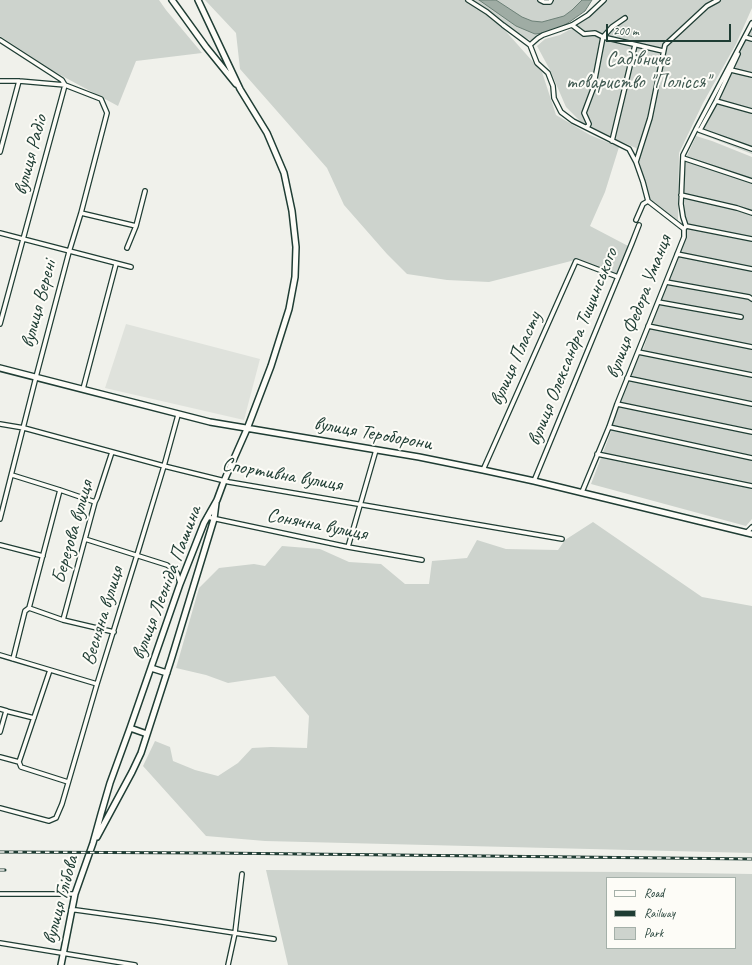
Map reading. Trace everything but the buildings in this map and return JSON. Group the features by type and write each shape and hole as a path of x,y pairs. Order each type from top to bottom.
{"main road":[{"path":"172,0 206,47 240,89"},
{"path":"198,0 240,89 267,134 284,173 292,211 296,247 295,277 289,309 271,366 247,429 217,500"},
{"name":"вулиця Тероборони","path":"0,368 178,415 247,429 376,450 534,480 750,534"},
{"name":"вулиця Леоніда Пашина","path":"94,843 110,783 180,584 204,523 217,500"},
{"name":"вулиця Леоніда Пашина","path":"94,843 141,753 214,519 217,500"},
{"path":"151,668 167,673"},
{"path":"130,728 147,734"},
{"name":"вулиця Глібова","path":"61,965 75,894 94,843"}],"street":[{"path":"468,0 487,12 530,45 537,62 548,73 553,86 554,98 561,112 573,121 629,149 636,162 648,201 685,227 752,239"},
{"path":"540,0 550,2 551,0"},
{"path":"530,45 543,35 572,25 588,15 604,0"},
{"path":"636,162 650,118 665,45 707,6 718,0"},
{"path":"586,127 589,124 584,112 593,89 603,37 612,27 625,18"},
{"name":"вулиця Федора Уманця","path":"582,492 684,237 685,227 681,195 683,155 698,130 752,23"},
{"path":"572,25 584,34 595,33 603,37 663,51"},
{"path":"752,28 745,37 716,101 698,130 752,149"},
{"path":"745,37 752,39"},
{"path":"0,40 62,80 65,86"},
{"path":"612,141 636,44"},
{"path":"731,70 752,75"},
{"path":"0,81 19,81 65,86"},
{"path":"0,152 19,81"},
{"name":"вулиця Верені","path":"0,519 36,377 107,113 101,99 65,86"},
{"name":"вулиця Радіо","path":"0,324 65,86"},
{"path":"716,101 752,111"},
{"path":"683,158 752,180"},
{"path":"127,248 136,226 145,191"},
{"path":"681,195 752,213"},
{"path":"636,220 643,204 648,201"},
{"path":"81,213 136,226"},
{"name":"вулиця Олександра Тищинського","path":"534,480 638,225"},
{"path":"0,234 131,268"},
{"path":"677,254 752,269"},
{"name":"вулиця Пласту","path":"483,470 576,261 618,277"},
{"path":"83,389 116,264"},
{"path":"666,282 749,297 752,299"},
{"path":"658,302 741,317"},
{"path":"648,326 752,347"},
{"path":"638,352 752,375"},
{"path":"627,378 752,404"},
{"path":"617,404 752,432"},
{"name":"Весняна вулиця","path":"0,808 49,821 56,818 62,804 178,415"},
{"name":"Спортивна вулиця","path":"0,424 24,428 224,481 562,539"},
{"path":"609,427 752,458"},
{"path":"348,547 376,450"},
{"name":"Березова вулиця","path":"63,620 95,502 112,452"},
{"path":"597,454 752,486"},
{"path":"12,475 95,502"},
{"name":"Березова вулиця","path":"13,659 26,611 29,608 60,490"},
{"name":"Сонячна вулиця","path":"207,517 348,547 422,560"},
{"path":"750,534 752,527"},
{"path":"86,539 167,566 177,573 180,584"},
{"path":"0,545 43,556"},
{"path":"29,608 63,620 114,632"},
{"path":"0,655 97,684"},
{"path":"50,670 19,762 21,767 68,782"},
{"path":"0,709 34,718"},
{"path":"0,732 6,711 8,711"},
{"path":"0,757 19,762"},
{"path":"228,965 235,933 242,874"},
{"path":"0,894 75,894"},
{"path":"71,910 274,939"},
{"path":"0,943 135,965"}],"shaded area":[{"path":"479,0 496,0 522,17 532,21 542,22 564,16 582,0 592,0 585,11 568,23 552,32 535,34 516,26"},
{"path":"126,324 260,359 244,420 105,388"}],"green space":[{"path":"0,0 159,0 202,53 136,61 118,106 53,71 0,36"},
{"path":"205,0 585,0 532,41 502,27 542,72 556,115 590,135 619,147 605,192 590,226 630,247 617,277 575,260 489,282 447,280 407,274 387,254 344,205 327,168 240,69 236,33"},
{"name":"Садівниче товариство \"Полісся\"","path":"600,0 752,0 752,8 736,44 703,103 679,153 678,221 649,200 636,148 586,127 566,107 550,70 537,46 545,39 560,35 573,29"},
{"path":"752,23 752,154 698,133"},
{"path":"696,136 752,157 752,519 746,526 591,484 612,429 611,425 627,382 644,347 654,315 685,238 684,190 686,158"},
{"path":"593,522 702,597 752,606 752,853 265,841 206,836 143,766 155,741 170,747 173,761 195,770 218,776 238,763 252,748 307,748 309,716 275,676 228,683 206,675 176,668 199,588 219,568 254,564 265,566 282,546 320,549 349,562 381,564 405,584 429,584 432,561 467,558 477,540 506,549 558,550 565,540"},
{"path":"266,870 752,874 752,965 288,965"}],"railway":[{"path":"0,852 752,859"},
{"path":"0,870 5,870"}]}
